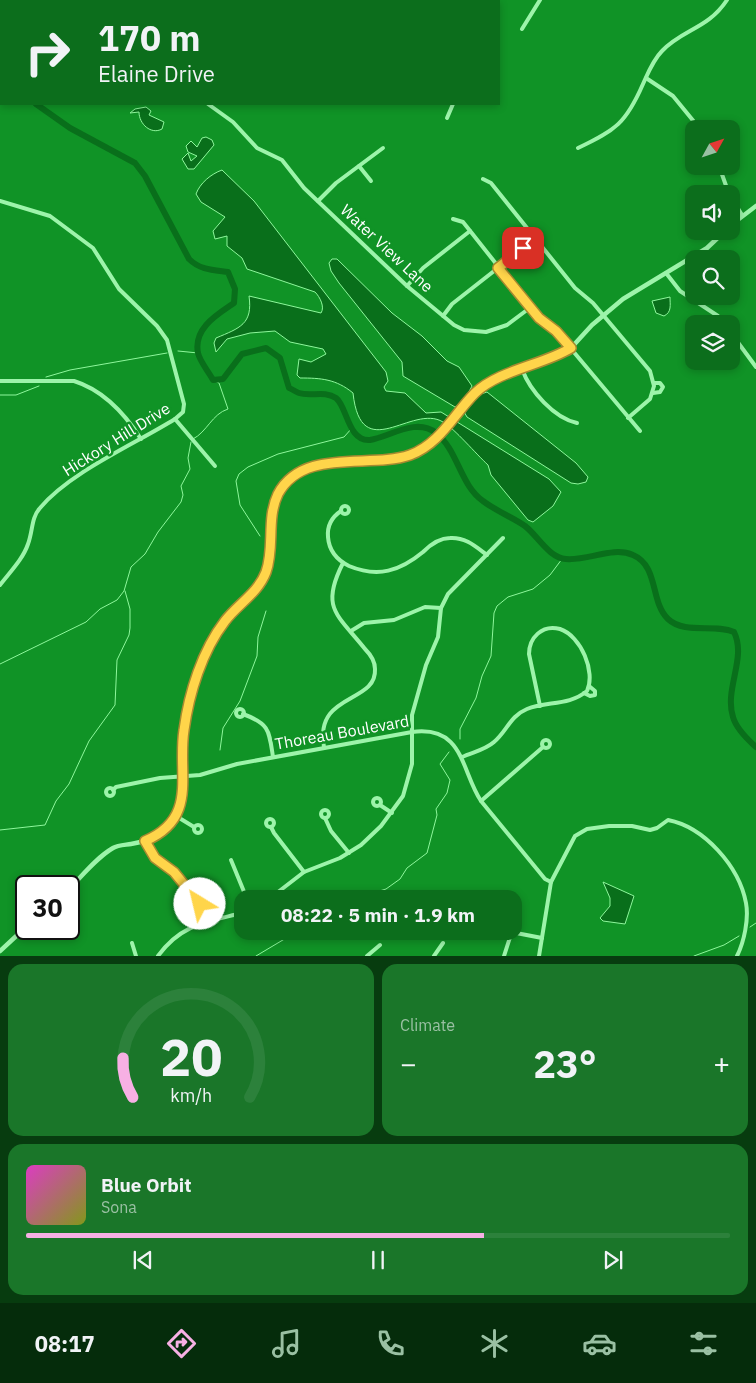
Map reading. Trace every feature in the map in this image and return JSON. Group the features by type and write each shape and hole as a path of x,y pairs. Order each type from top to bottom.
{"street":[{"path":"522,29 540,0"},
{"path":"578,148 611,132 620,124 628,114 656,57 666,46 710,21 727,0"},
{"path":"646,78 673,96 693,120"},
{"name":"Water View Lane","path":"209,105 243,132 257,148 282,160 304,188 407,286 443,316 464,330 486,332 507,325 531,308"},
{"path":"447,118 453,105"},
{"path":"318,201 330,187 383,148"},
{"path":"359,166 370,181"},
{"path":"483,179 491,183 575,288 593,303 650,372 654,383 650,399 628,418"},
{"name":"Hickory Hill Drive","path":"0,201 50,216 86,242 127,298 157,326 169,346 184,399 183,412 175,419 77,478 57,492 40,508 34,517 28,544 23,556 0,585"},
{"path":"740,212 742,215 756,206"},
{"path":"453,219 462,222 470,231 531,308 571,348 640,431"},
{"path":"407,286 423,268 470,231"},
{"path":"443,316 452,304 535,239"},
{"path":"80,876 86,869 115,847 145,841 157,836 176,816 182,801 184,777 182,740 195,682 218,630 259,585 266,572 270,558 272,517 280,492 294,476 311,468 344,461 379,460 410,455 424,448 448,426 476,392 491,382 571,348 603,315 623,299 707,248 715,240"},
{"path":"666,273 680,291 716,315"},
{"path":"740,345 756,367"},
{"path":"522,369 534,392 565,420 577,423"},
{"path":"0,381 71,380 85,384 122,412 141,440"},
{"path":"653,392 660,392 663,387 660,383 654,383"},
{"path":"175,419 215,466"},
{"path":"341,512 329,524 327,532 330,549 343,563 369,572 388,572 406,564 435,543 450,538 468,541 487,555"},
{"path":"281,890 304,872 321,867 349,853 371,836 392,814 403,796 410,779 412,732 416,699 438,637 441,608 448,594 503,538"},
{"path":"324,747 322,732 326,717 337,707 364,690 374,677 374,662 337,614 331,599 334,582 343,563"},
{"path":"351,631 364,623 394,620 425,607 441,608"},
{"path":"462,757 492,743 508,723 520,712 540,706 574,700 584,693 589,686 591,676 585,655 574,641 560,629 542,630 532,639 529,652 540,706"},
{"path":"584,693 590,696 595,695 595,691 589,686"},
{"path":"243,714 260,720 267,727 273,757"},
{"name":"Thoreau Boulevard","path":"113,790 116,787 160,778 184,777 324,747 422,731 452,743 462,757 472,786 481,801 545,879 552,882"},
{"path":"481,801 543,747"},
{"path":"380,805 392,814"},
{"path":"176,816 194,827"},
{"path":"325,818 331,831 349,853"},
{"path":"539,956 552,882 568,846 575,836 581,831 623,825 650,830 657,828 668,820 683,823 694,829 716,850 734,872 746,904 745,927 741,948 737,956"},
{"path":"271,827 274,834 304,872"},
{"path":"145,841 155,858 174,872 197,898 204,923"},
{"path":"231,860 243,890"},
{"path":"158,956 179,933 234,914"},
{"path":"522,934 542,938"},
{"path":"0,951 15,937"},
{"path":"504,956 509,940"},
{"path":"132,943 136,956"},
{"path":"434,956 443,944"},
{"path":"367,956 380,945"}],"shaded area":[{"path":"146,107 151,111 149,115 164,122 162,129 154,131 146,127 141,121 139,112 130,113 135,109"},
{"path":"206,137 212,140 214,145 194,169 188,169 182,159 188,153 191,161 197,156 188,152 186,146 191,141 197,147 202,138"},
{"path":"222,170 254,201 386,372 388,381 384,387 386,391 405,393 426,413 441,412 549,479 561,492 553,506 533,522 528,520 491,475 488,465 443,422 431,418 377,430 366,426 358,415 353,393 347,388 328,380 300,378 297,375 299,359 311,362 326,354 323,349 290,342 275,331 250,333 227,339 216,352 214,343 216,338 238,328 247,319 250,305 249,296 321,313 322,311 320,299 315,292 247,269 242,258 227,246 227,236 215,239 213,231 225,217 201,202 196,194 206,179"},
{"path":"332,259 337,259 392,313 422,336 447,361 459,367 472,386 463,403 455,407 403,376 402,362 331,271 329,263"},
{"path":"670,297 668,312 664,316 656,313 652,301"},
{"path":"487,392 576,463 588,477 586,482 571,483 467,417 463,410 475,396"},
{"path":"603,882 634,896 625,924 603,921 600,918 610,906 610,898"}],"waterway":[{"path":"37,105 70,128 135,163 145,176 189,259 202,267 228,272 235,289 234,303 208,323 199,336 197,344 199,356 213,380 223,379 242,354 266,348 280,358 289,388 298,393 327,394 336,398 340,402 352,430 363,439 370,440 412,427 420,427 436,433 449,449 475,494 488,505 525,526 554,555 560,558 574,559 617,552 633,555 641,560 647,567 662,612 668,619 683,627 718,628 734,632 738,652 731,696 733,717 739,729 756,747"},
{"path":"178,351 198,353"},
{"path":"46,377 70,370 167,353"},
{"path":"193,439 222,411 228,409 219,383 213,380"},
{"path":"0,395 16,395 39,386"},
{"path":"260,536 240,505 236,481 239,474 248,467 278,454 344,437 352,428"},
{"path":"0,664 86,622 100,609 117,600 124,591 131,567 145,554 158,532 181,502 183,495 181,486 190,469 188,458 191,442"},
{"path":"460,739 460,729 476,698 482,676 491,656 494,613 497,606 508,597 533,589 550,575 562,559"},
{"path":"0,830 45,825 56,801 69,784 89,741 115,705 117,660 129,635 130,628 130,609 125,591"},
{"path":"220,750 223,728 240,701 257,656 258,637 266,611"},
{"path":"383,890 400,879 407,868 427,853 437,815 436,809 447,793 450,780 440,764 449,752"},
{"path":"750,927 756,923"},
{"path":"694,956 724,945 739,936"},
{"path":"256,956 283,940"}],"route":[{"path":"200,904 174,872 152,855 145,841 157,836 168,826 176,816 182,801 184,785 182,740 195,682 218,630 230,614 250,596 266,572 270,558 272,517 277,496 294,476 311,468 344,461 395,458 410,455 424,448 448,426 476,392 484,386 571,348 556,331 539,318 498,268 523,248"}]}
